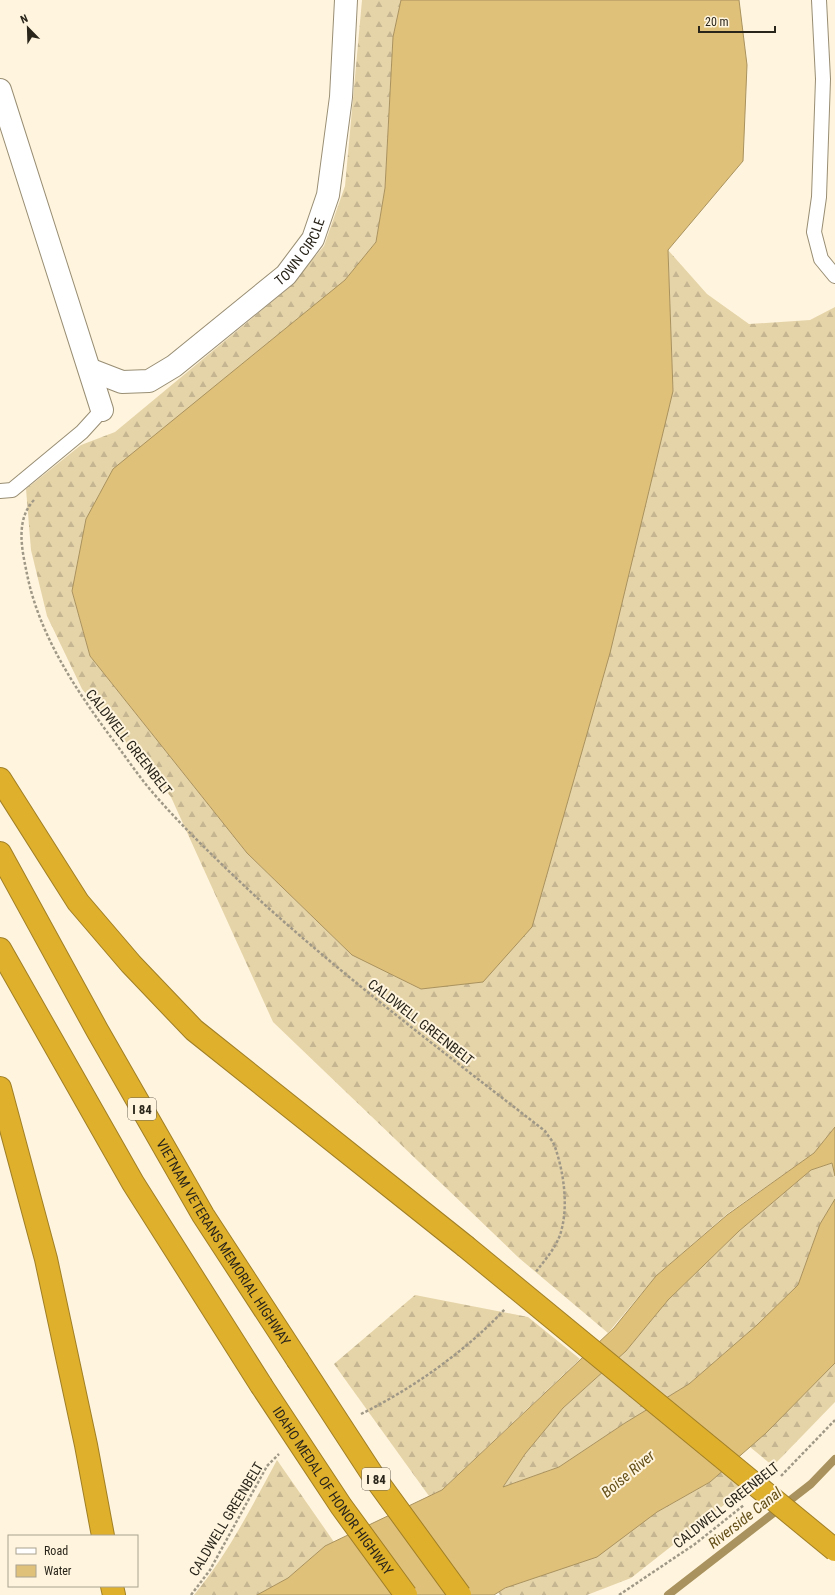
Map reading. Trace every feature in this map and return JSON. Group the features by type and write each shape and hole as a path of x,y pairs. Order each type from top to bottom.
{"highway":[{"path":"0,779 78,902 131,964 194,1030 465,1246 835,1550"},
{"name":"VIETNAM VETERANS MEMORIAL HIGHWAY","path":"0,853 97,1030 204,1215 372,1474 460,1595"},
{"name":"IDAHO MEDAL OF HONOR HIGHWAY","path":"0,949 133,1183 261,1385 341,1506 406,1595"},
{"path":"0,1088 46,1259 86,1445 103,1535"}],"street":[{"name":"TOWN CIRCLE","path":"91,370 122,382 149,381 174,366 286,275 313,239 328,196 341,97 346,0"},
{"path":"0,90 91,370 102,410"}],"lane":[{"path":"819,0 823,79 819,197 814,232 821,259 835,276"},
{"path":"0,491 12,490 82,432 102,410"}],"path":[{"name":"CALDWELL GREENBELT","path":"37,497 27,508 21,531 22,548 30,590 44,630 76,690 148,787 214,857 306,942 368,993 545,1132 554,1146 562,1178 565,1210 560,1235 547,1257 533,1275"},
{"path":"359,1415 417,1383 464,1346 508,1305"},
{"name":"CALDWELL GREENBELT","path":"775,1480 788,1471 835,1420"},
{"name":"CALDWELL GREENBELT","path":"190,1595 210,1570 267,1466 277,1454 284,1451"},
{"name":"CALDWELL GREENBELT","path":"619,1595 695,1544 744,1505"}],"green space":[{"path":"362,0 401,0 393,37 385,188 376,242 345,280 72,591 90,656 247,853 352,955 673,391 668,250 707,294 749,324 810,320 835,307 835,1127 814,1153 727,1214 656,1276 608,1333 519,1258 273,1022 171,797 82,689 47,616 31,550 26,489 81,445 115,432 286,290 324,246 345,186"},
{"path":"832,1163 835,1176 835,1199 820,1224 798,1285 757,1325 689,1384 625,1423 559,1467 503,1487 525,1454 563,1408 626,1351 668,1300 739,1231 811,1170"},
{"path":"415,1295 528,1317 580,1359 442,1490 429,1496 334,1364"},
{"path":"835,1363 835,1402 773,1466 750,1447"},
{"path":"277,1460 334,1542 325,1546 288,1578 257,1595 194,1595 229,1546"},
{"path":"722,1471 743,1490 631,1578 587,1595 500,1595 498,1592 657,1512 710,1482"}],"water":[{"path":"401,0 739,0 747,65 743,161 668,250 673,391 610,653 532,927 483,982 421,989 352,955 247,853 90,656 72,591 86,519 113,469 345,280 376,242 385,188 393,37"},
{"name":"Boise River","path":"835,1127 835,1176 832,1163 811,1170 739,1231 668,1300 626,1351 563,1408 525,1454 503,1487 559,1467 625,1423 689,1384 757,1325 798,1285 820,1224 835,1199 835,1363 766,1433 710,1482 657,1512 597,1557 505,1588 494,1595 257,1595 288,1578 325,1546 442,1490 614,1328 656,1276 727,1215 814,1153"}],"waterway":[{"name":"Riverside Canal","path":"668,1595 811,1484 835,1459"}]}
